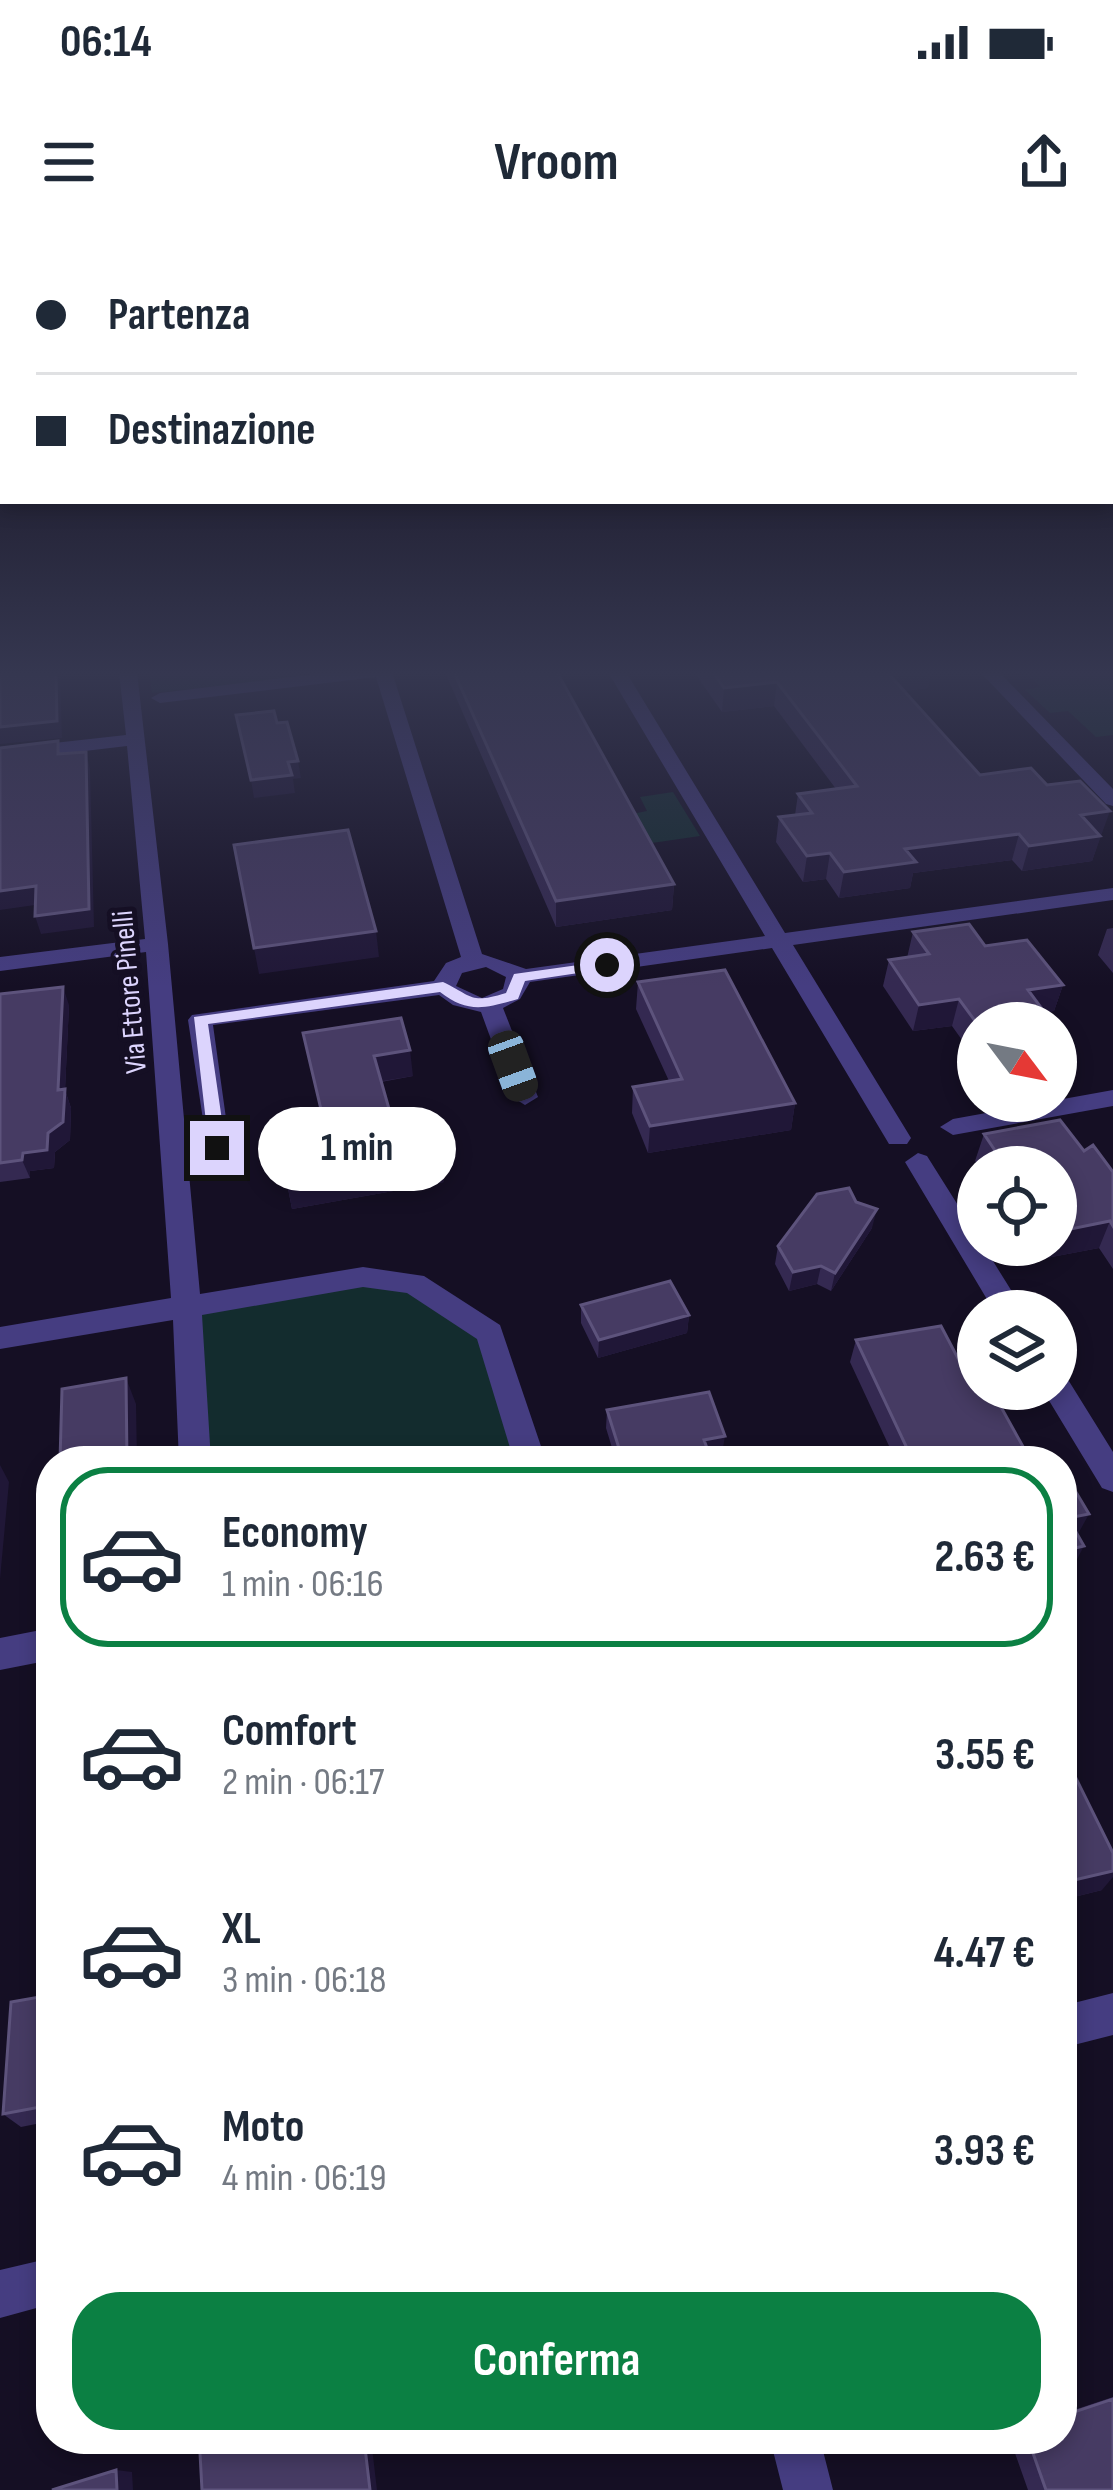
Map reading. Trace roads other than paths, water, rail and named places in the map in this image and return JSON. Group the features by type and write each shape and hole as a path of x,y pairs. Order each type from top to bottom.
{"street":[{"name":"Via Ettore Pinelli","path":"138,777 158,944 194,1446"},
{"path":"413,777 473,961"},
{"path":"681,777 898,1138"},
{"path":"1091,777 1113,800"},
{"path":"519,977 1113,894"},
{"path":"0,964 158,944"},
{"path":"443,987 449,971 473,961 507,965 519,977"},
{"path":"217,1148 200,1020 443,987 463,1003 490,1004 513,995 519,977"},
{"path":"490,1004 525,1097"},
{"path":"953,1127 1113,1098"},
{"path":"918,1162 997,1290"},
{"path":"0,1338 363,1277 414,1283 490,1333 525,1446"},
{"path":"1070,1410 1113,1479"},
{"path":"0,1654 36,1647"},
{"path":"1077,2023 1113,2014"},
{"path":"0,2294 36,2286"},
{"path":"798,2454 808,2490"}]}
